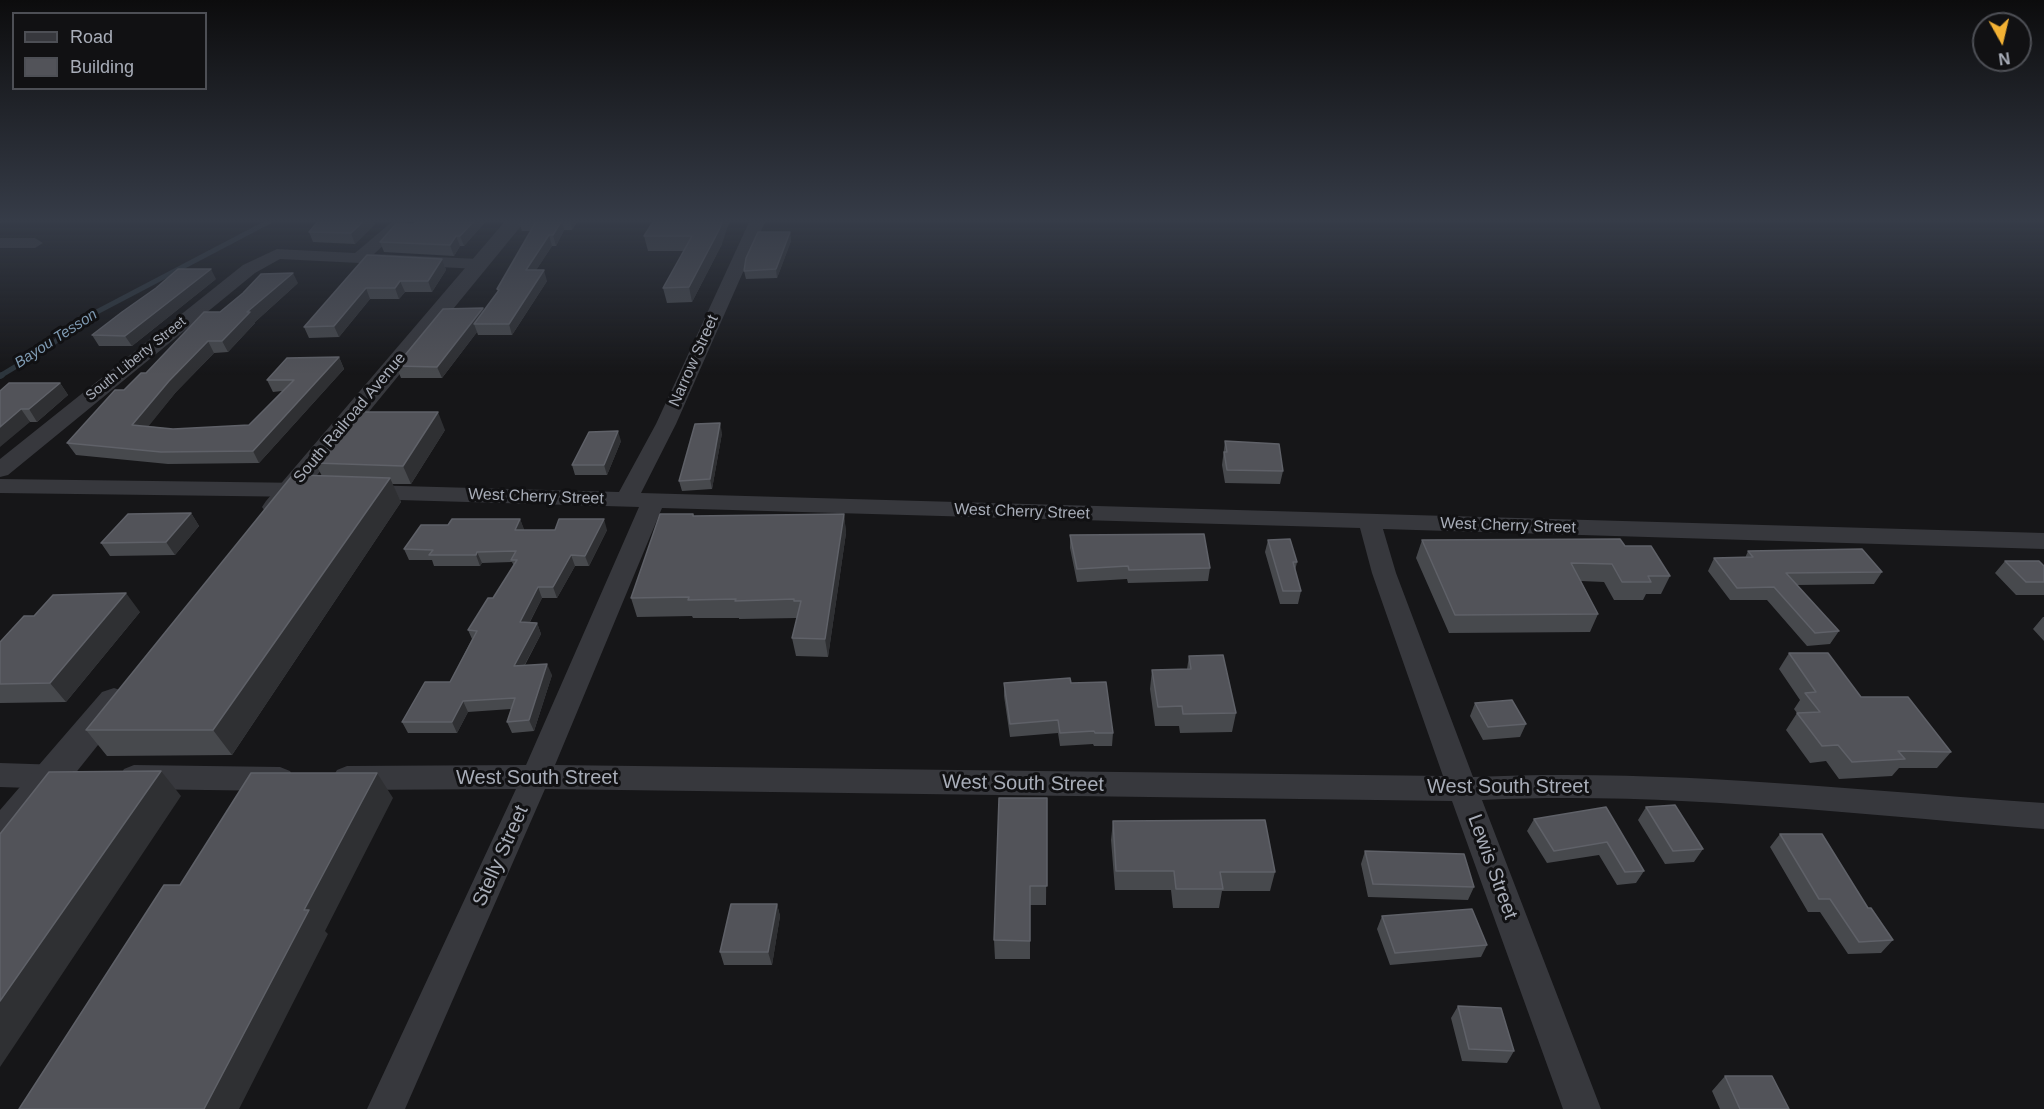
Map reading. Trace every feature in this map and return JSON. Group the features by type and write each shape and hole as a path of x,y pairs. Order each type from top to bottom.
{"street":[{"name":"South Liberty Street","path":"0,470 244,272"},
{"name":"South Railroad Avenue","path":"261,526 473,272"},
{"name":"Narrow Street","path":"640,501 666,424 735,272"},
{"name":"West Cherry Street","path":"0,486 332,491 2042,543"},
{"name":"Stelly Street","path":"386,1109 537,777 601,630 640,501"},
{"name":"Lewis Street","path":"1370,523 1384,573 1582,1109"},
{"path":"0,838 134,678"},
{"name":"West South Street","path":"0,776 537,777 1385,786 1465,789 1530,786 1663,788 2044,816"}],"building":[{"path":"175,272 207,272 125,336 92,335 122,312"},
{"path":"352,272 434,272 428,281 400,281 395,288 366,288 334,326 304,327"},
{"path":"507,272 543,272 509,324 474,324 499,290 497,289"},
{"path":"672,272 697,272 689,287 663,288"},
{"path":"293,273 247,312 250,312 222,341 208,341 169,381 132,425 173,429 249,425 294,380 267,380 287,358 339,357 253,451 161,452 67,443 115,390 124,390 141,373 146,373 204,312 220,312 261,274"},
{"path":"483,308 437,367 396,366 443,309"},
{"path":"9,383 60,383 29,409 21,409 0,427 0,391"},
{"path":"357,412 438,412 403,466 315,463"},
{"path":"720,423 710,479 679,481 695,424"},
{"path":"618,431 604,465 572,465 589,432"},
{"path":"1225,441 1279,444 1283,471 1227,470"},
{"path":"298,475 390,478 213,730 86,730 291,477"},
{"path":"191,513 166,542 101,543 128,514"},
{"path":"660,514 693,514 693,516 844,514 825,639 792,638 801,601 794,601 794,599 735,601 736,599 688,600 689,597 631,598"},
{"path":"452,519 520,519 515,530 555,530 559,519 604,519 585,556 571,555 553,587 538,587 520,622 537,623 514,666 547,664 529,720 507,722 515,698 463,701 452,722 402,722 425,682 450,682 477,631 468,630 488,598 493,598 517,560 511,560 516,551 477,552 476,555 429,555 433,550 404,549 421,525 448,525"},
{"path":"1204,534 1210,568 1129,570 1128,566 1077,569 1070,535"},
{"path":"1290,539 1297,562 1293,562 1301,591 1283,591 1268,540"},
{"path":"1620,539 1625,546 1651,546 1670,576 1648,576 1651,582 1622,582 1612,564 1571,563 1598,614 1455,615 1422,540"},
{"path":"1862,549 1882,572 1786,573 1839,631 1815,633 1774,587 1737,588 1714,558 1753,557 1748,551"},
{"path":"2005,561 2039,561 2044,566 2044,582 2026,582"},
{"path":"126,593 50,683 0,684 0,642 24,616 34,616 53,595"},
{"path":"1789,653 1828,653 1861,697 1908,697 1951,752 1898,751 1905,759 1852,762 1838,745 1822,746 1797,713 1820,712 1805,693 1816,692"},
{"path":"1223,655 1236,713 1183,714 1182,706 1158,707 1152,670 1191,669 1189,656"},
{"path":"1070,678 1071,683 1106,682 1113,733 1095,733 1094,731 1060,733 1058,720 1010,724 1004,683"},
{"path":"1512,700 1526,724 1488,727 1475,703"},
{"path":"161,771 0,1001 0,834 49,772"},
{"path":"251,773 377,773 304,910 309,910 204,1109 19,1109 164,885 180,885"},
{"path":"999,798 1047,798 1047,886 1030,886 1030,941 994,940"},
{"path":"1675,805 1703,849 1673,851 1646,807"},
{"path":"1606,807 1644,871 1625,872 1607,842 1554,851 1534,819"},
{"path":"1265,820 1275,872 1220,872 1223,889 1176,889 1174,871 1116,871 1113,821"},
{"path":"1780,834 1822,834 1868,908 1871,908 1893,940 1859,942 1830,899 1819,899"},
{"path":"1365,851 1464,854 1474,887 1373,884"},
{"path":"731,904 777,904 768,952 720,952"},
{"path":"1472,909 1487,945 1395,953 1382,916"},
{"path":"1458,1006 1501,1008 1514,1051 1469,1049"},
{"path":"1725,1076 1772,1076 1789,1109 1740,1109"}],"waterway":[{"name":"Bayou Tesson","path":"2,375 0,376 48,347 91,315 173,272"}]}
